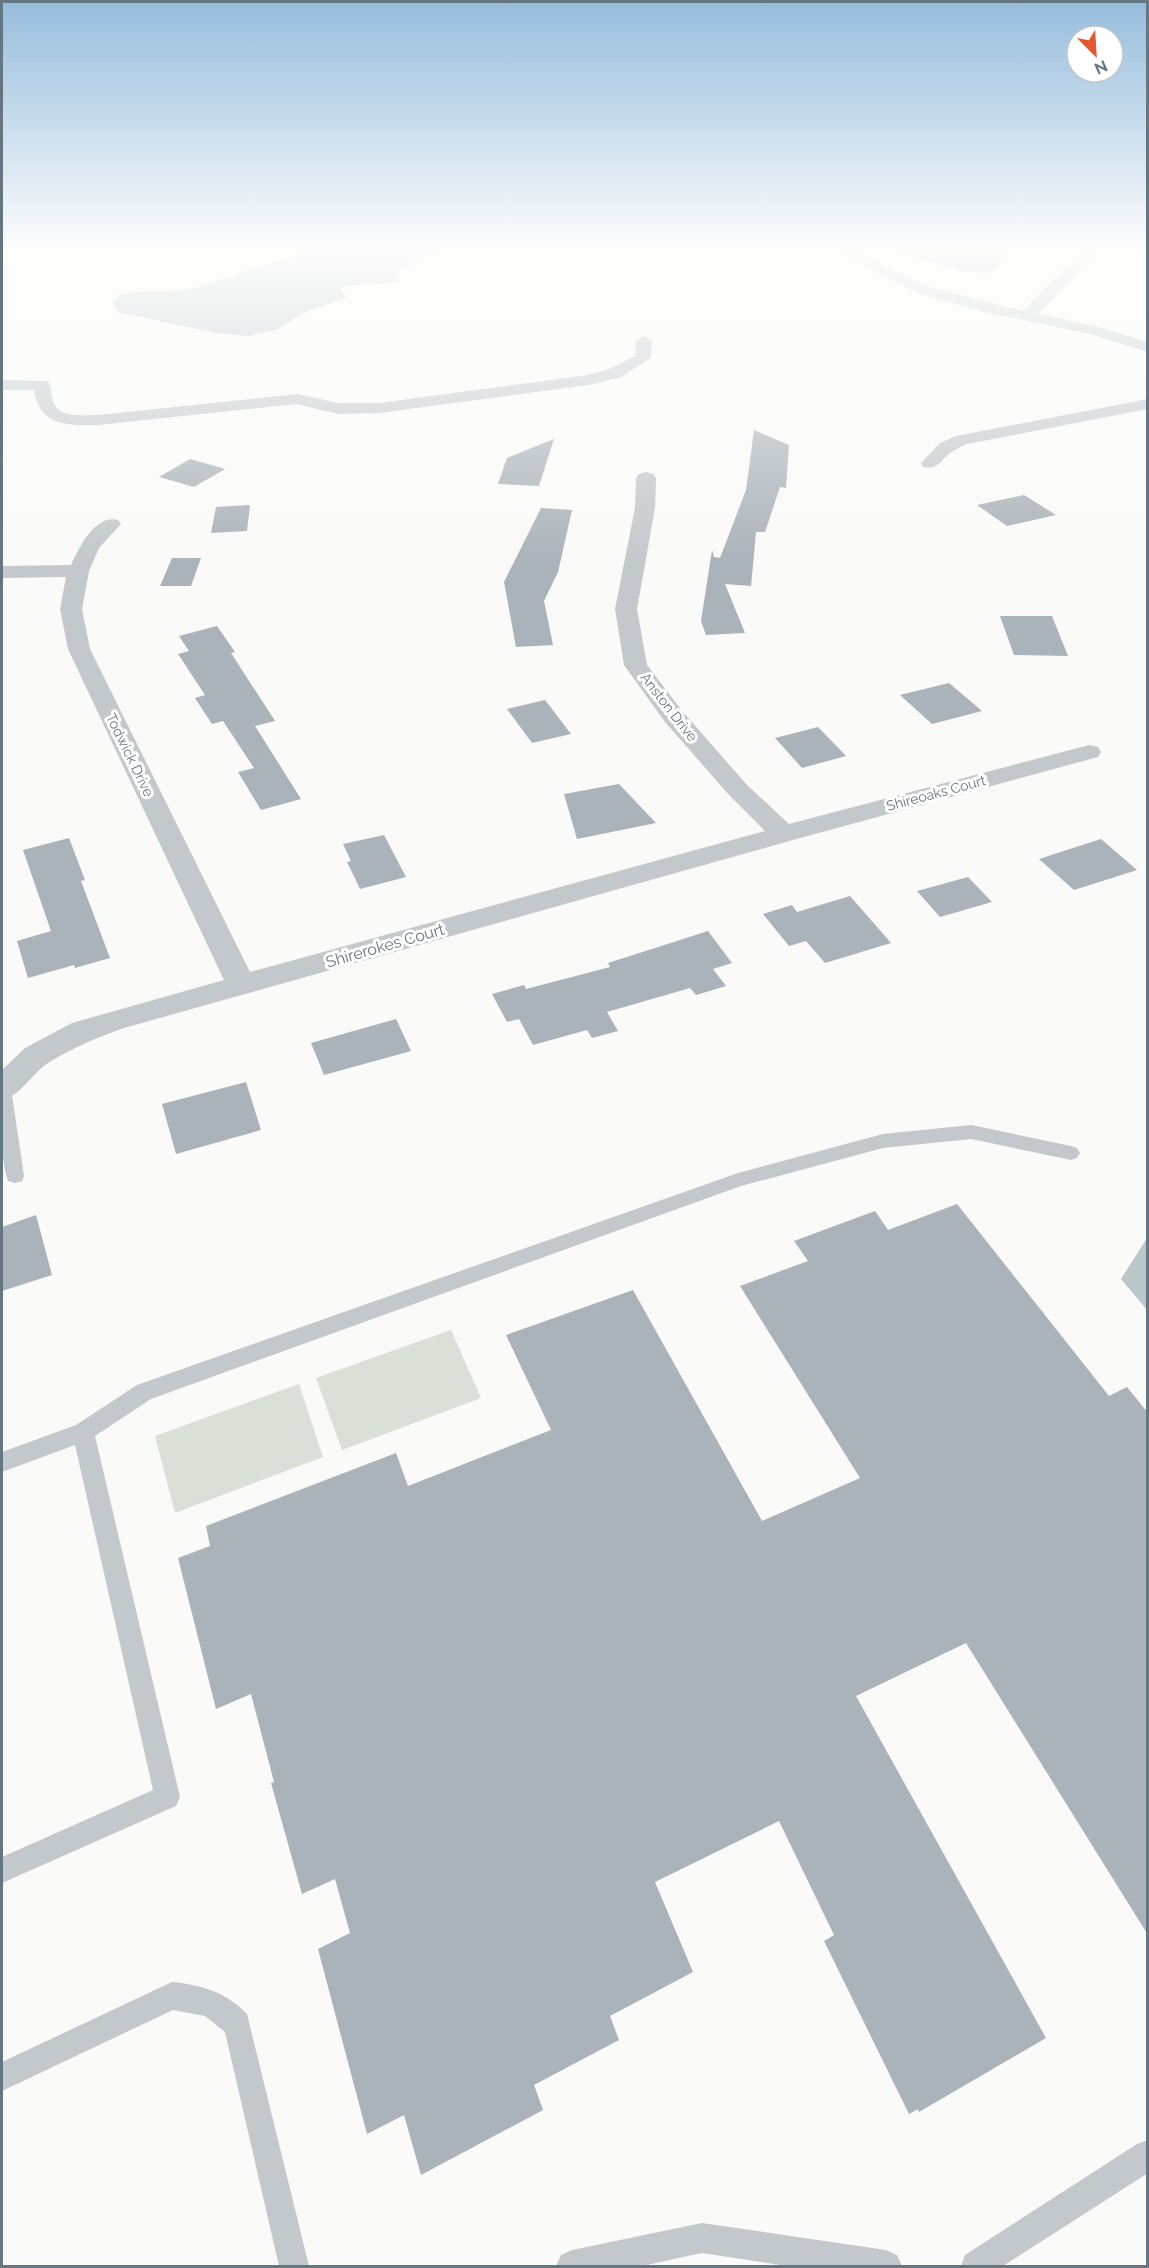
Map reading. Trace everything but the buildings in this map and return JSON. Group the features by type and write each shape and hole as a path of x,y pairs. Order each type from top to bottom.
{"street":[{"path":"2,385 42,385 45,404 52,414 71,420 98,420 298,399 322,407 348,410 379,408 589,380 615,373 643,358 643,351"},
{"path":"930,463 946,447 962,440 1148,404"},
{"name":"Anston Drive","path":"646,478 645,508 626,609 636,665 674,717 739,791 784,834"},
{"name":"Todwick Drive","path":"111,524 90,546 78,571 72,609 79,649 240,985"},
{"path":"2,572 78,571"},
{"name":"Shireoaks Court","path":"784,834 1089,752"},
{"name":"Shirerokes Court","path":"2,1088 36,1056 83,1031 240,985 784,834"}],"lane":[{"path":"2,1088 15,1176"},
{"path":"2,1462 83,1432 144,1392 738,1180 883,1141 971,1132 1071,1153"},
{"path":"2,1870 167,1797 83,1432"},
{"path":"2,2077 172,1996 202,1999 225,2010 237,2024 294,2266"},
{"path":"976,2266 1148,2155"},
{"path":"572,2266 702,2238 886,2266"}],"shaded area":[{"path":"1147,1238 1147,1310 1121,1279"},
{"path":"451,1330 481,1398 342,1450 316,1378"},
{"path":"299,1384 323,1457 175,1513 155,1436"}]}
